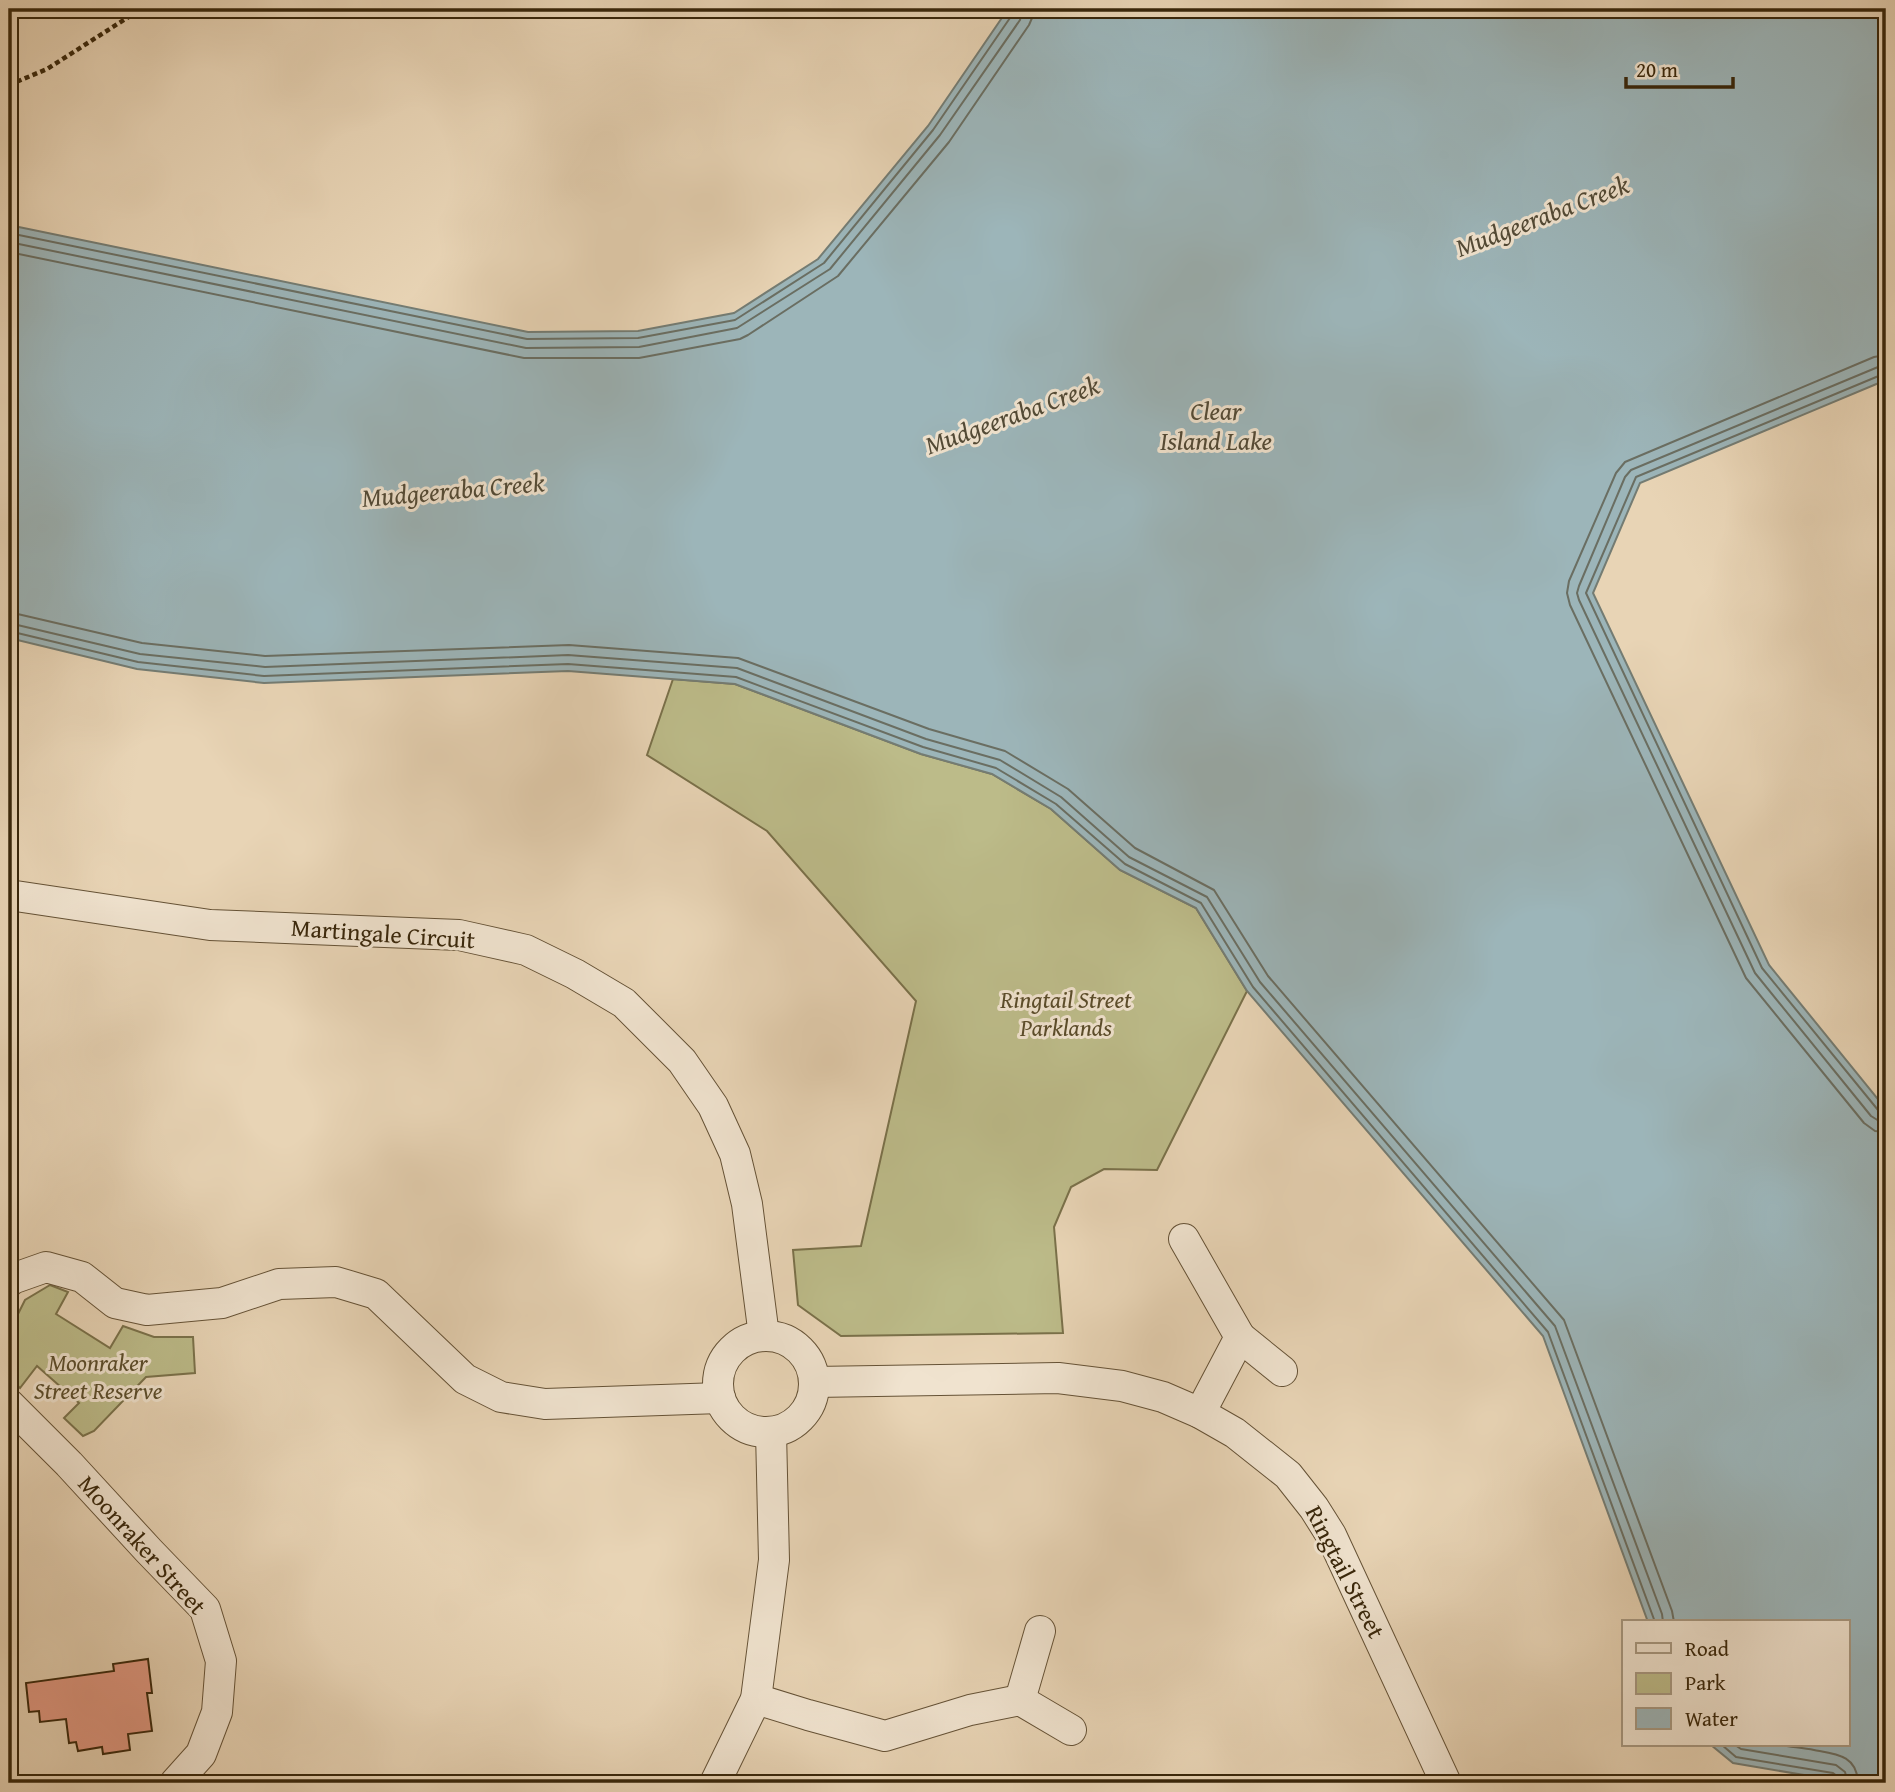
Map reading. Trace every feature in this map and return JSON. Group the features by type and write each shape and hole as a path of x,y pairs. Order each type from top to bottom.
{"street":[{"name":"Martingale Circuit","path":"9,895 210,925 459,935 526,950 575,974 624,1003 681,1061 713,1105 735,1154 747,1203 764,1336"},
{"path":"1184,1239 1240,1337 1282,1371"},
{"path":"9,1282 46,1267 82,1277 115,1303 146,1310 222,1303 279,1284 336,1282 376,1294 465,1379 502,1397 545,1404 720,1398"},
{"path":"764,1336 779,1337 804,1354 811,1367 814,1382 813,1396 798,1421 771,1432 755,1431 740,1424 728,1413 720,1398 718,1384 720,1369 727,1356 737,1346 764,1336"},
{"path":"1200,1413 1240,1337"},
{"name":"Ringtail Street","path":"814,1382 1058,1378 1122,1386 1163,1397 1200,1413 1235,1433 1289,1475 1331,1535 1446,1783"},
{"name":"Moonraker Street","path":"9,1404 205,1609 221,1661 217,1712 201,1754 175,1783"},
{"path":"715,1783 756,1699 774,1560 771,1432"},
{"path":"1020,1700 1040,1631"},
{"path":"756,1699 885,1736 970,1710 1020,1700 1072,1730"}],"path":[{"path":"9,85 47,69 141,9"}],"green space":[{"name":"Ringtail Street Parklands","path":"673,679 735,684 921,754 992,774 1051,809 1120,870 1196,908 1247,991 1157,1170 1104,1169 1071,1187 1054,1227 1063,1333 841,1336 798,1305 793,1250 861,1246 916,1001 767,831 647,755"},
{"name":"Moonraker Street Reserve","path":"50,1285 68,1292 56,1314 110,1348 123,1326 154,1337 193,1337 195,1373 146,1377 94,1431 83,1436 64,1418 79,1403 37,1366 20,1388 9,1378 9,1332 25,1300"}],"water":[{"name":"Clear Island Lake","path":"1008,9 1886,9 1886,380 1640,483 1593,593 1769,965 1886,1109 1886,1783 1851,1783 1733,1763 1712,1746 1850,1746 1850,1620 1647,1620 1543,1336 1247,991 1196,908 1120,870 1051,809 992,774 921,754 735,684 568,671 264,683 137,669 9,638 9,225 528,332 638,331 734,313 818,259 928,126"}],"building":[{"path":"148,1659 152,1693 147,1693 152,1731 128,1734 130,1750 103,1754 102,1747 78,1751 76,1742 69,1743 66,1719 40,1722 39,1711 29,1712 26,1683 114,1671 113,1664"}],"water label":[{"name":"Mudgeeraba Creek","path":"1542,216"},
{"name":"Mudgeeraba Creek","path":"1012,415"},
{"name":"Mudgeeraba Creek","path":"453,490"}]}
